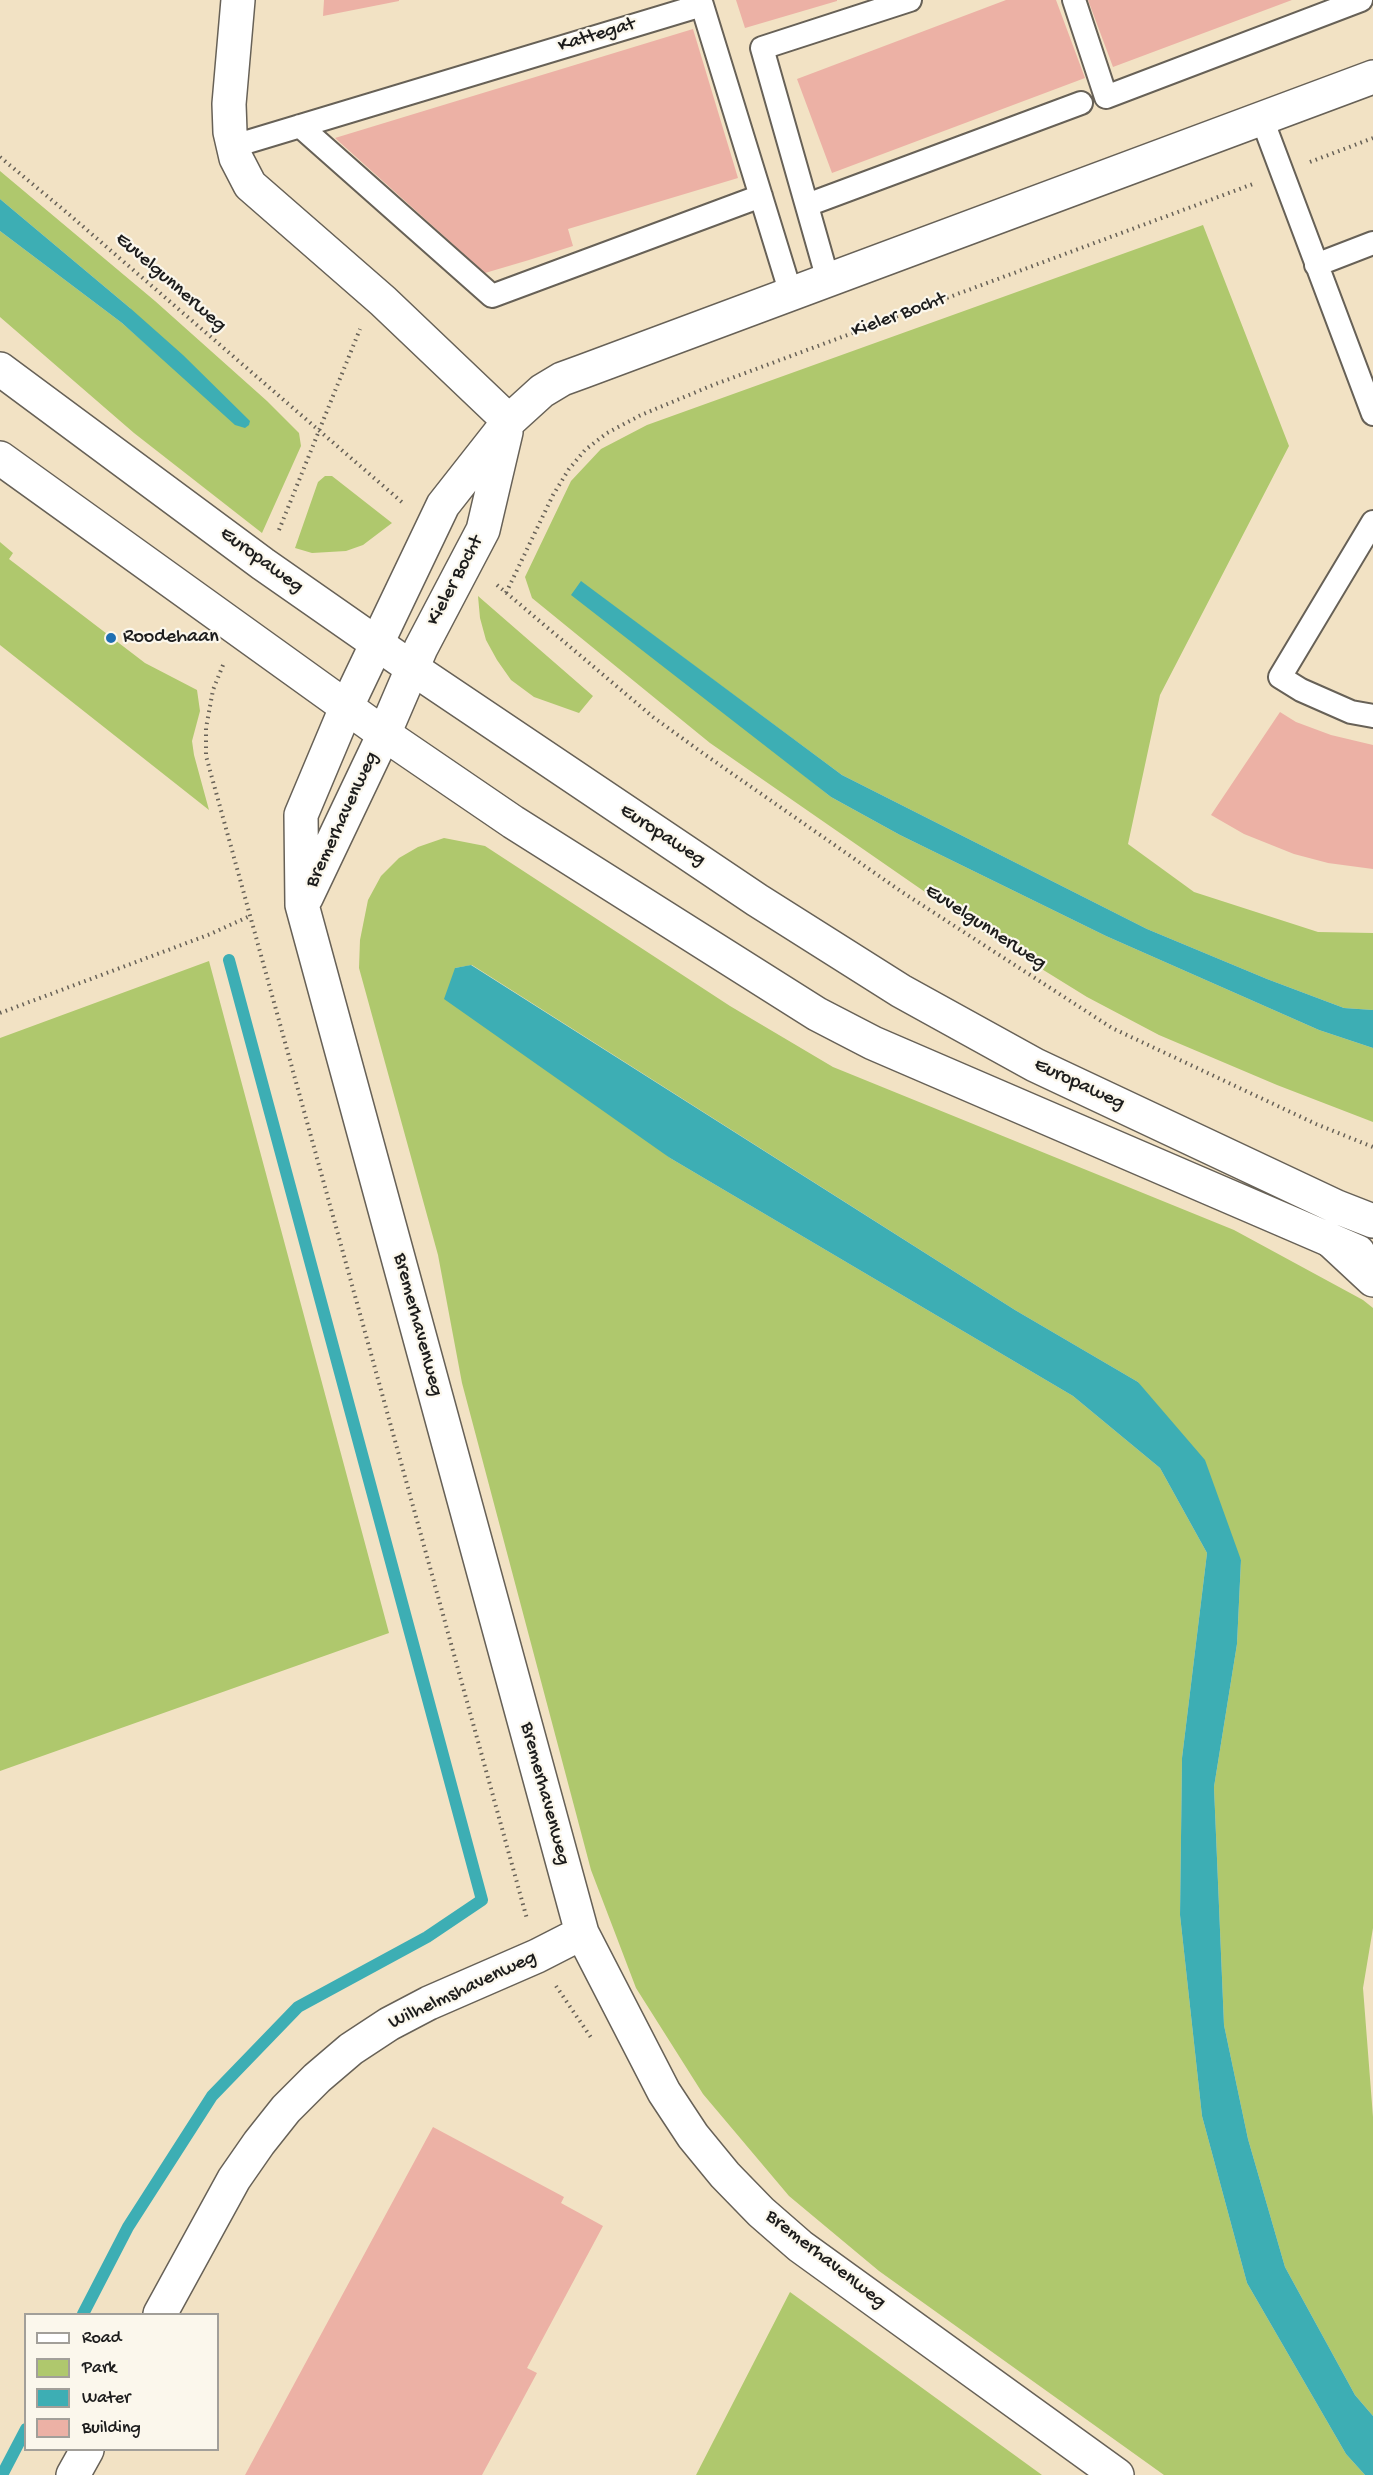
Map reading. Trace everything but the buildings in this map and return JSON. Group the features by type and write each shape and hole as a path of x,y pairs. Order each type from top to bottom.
{"main road":[{"path":"238,0 229,104 236,158 250,185 383,301 509,422"},
{"path":"346,708 443,505 509,422 542,391 562,380 1373,77"},
{"name":"Europaweg","path":"0,369 263,564 377,644 757,900 901,991 1035,1065 1337,1208 1373,1221"},
{"name":"Kieler Bocht","path":"384,734 412,668 483,530 509,422"},
{"name":"Europaweg","path":"0,458 346,708 513,822 817,1014 873,1043 1373,1258"},
{"name":"Bremerhavenweg","path":"346,708 301,815 302,905 582,1933 664,2092 693,2136 725,2175 761,2212 800,2246 1117,2475"},
{"name":"Bremerhavenweg","path":"302,905 384,734"},
{"path":"1337,1208 1373,1214"},
{"path":"1330,1240 1373,1280"},
{"name":"Wilhelmshavenweg","path":"161,2313 234,2179 279,2117 317,2078 351,2049 389,2024 429,2003 537,1956 582,1933"},
{"path":"73,2475 86,2451"}],"lane":[{"path":"828,280 762,48 910,0"},
{"path":"1074,0 1107,97 1361,0"},
{"name":"Kattegat","path":"234,146 702,5 791,294"},
{"path":"807,206 1081,104"},
{"path":"1262,119 1373,414"},
{"path":"300,126 492,296 761,196"},
{"path":"1316,265 1373,243"},
{"path":"1373,522 1280,677 1301,690 1351,712 1373,716"}],"path":[{"name":"Kieler Bocht","path":"506,593 553,495 569,469 585,450 640,415 713,385 1373,138"},
{"name":"Euvelgunnerweg","path":"0,158 321,431"},
{"path":"263,564 321,431 361,327 383,301"},
{"path":"209,716 213,690 238,630"},
{"name":"Euvelgunnerweg","path":"612,682 704,754 902,892 1112,1028 1316,1124 1373,1147"},
{"path":"0,1013 208,935 250,916"}],"green space":[{"path":"0,171 155,301 267,401 299,433 301,446 262,533 134,433 0,317 0,231 122,323 163,359 130,308 0,199"},
{"path":"1203,225 1289,446 1160,695 1128,844 1194,892 1318,932 1373,933 1373,1010 1344,1008 1147,929 842,775 581,582 732,718 831,797 900,835 1106,936 1319,1030 1373,1048 1373,1122 1277,1085 1159,1035 1087,997 990,937 710,743 532,598 525,577 571,481 601,449 647,425"},
{"path":"325,476 332,476 392,523 363,545 346,551 312,553 295,548 318,482"},
{"path":"0,542 13,553 9,559 145,663 197,690 200,711 192,741 209,810 0,645"},
{"path":"478,596 593,696 579,713 534,697 511,680 486,640 480,618"},
{"path":"444,838 485,846 730,1006 833,1067 1234,1230 1363,1300 1373,1308 1373,1928 1363,1988 1373,2117 1373,2416 1355,2395 1285,2267 1248,2139 1224,2025 1214,1787 1237,1644 1241,1560 1138,1382 1015,1310 472,965 455,968 670,1158 1073,1396 1160,1468 1207,1553 1182,1758 1180,1915 1202,2116 1247,2283 1346,2454 1365,2475 1164,2475 879,2271 789,2196 703,2094 636,1988 591,1870 462,1383 438,1255 359,968 360,940 368,900 381,876 399,858 418,847"},
{"path":"209,961 389,1633 0,1771 0,1038"},
{"path":"790,2292 1042,2475 696,2475"}],"water":[{"path":"0,199 183,355 250,421 249,425 245,428 235,425 122,323 0,231"},
{"path":"581,581 842,775 1147,929 1344,1008 1373,1010 1373,1048 1319,1030 1106,936 900,835 831,797 571,595"},
{"path":"471,965 1015,1310 1138,1382 1205,1460 1241,1560 1237,1644 1214,1787 1224,2025 1248,2139 1285,2267 1355,2395 1373,2416 1373,2475 1365,2475 1346,2454 1247,2283 1202,2116 1180,1915 1182,1758 1207,1553 1160,1468 1073,1396 670,1158 444,999 455,968"}],"waterway":[{"path":"84,2313 128,2227 212,2096 298,2007 427,1937 482,1900 229,960"},
{"path":"2,2475 24,2433"}],"place":[{"name":"Roodehaan","path":"111,638"}]}
